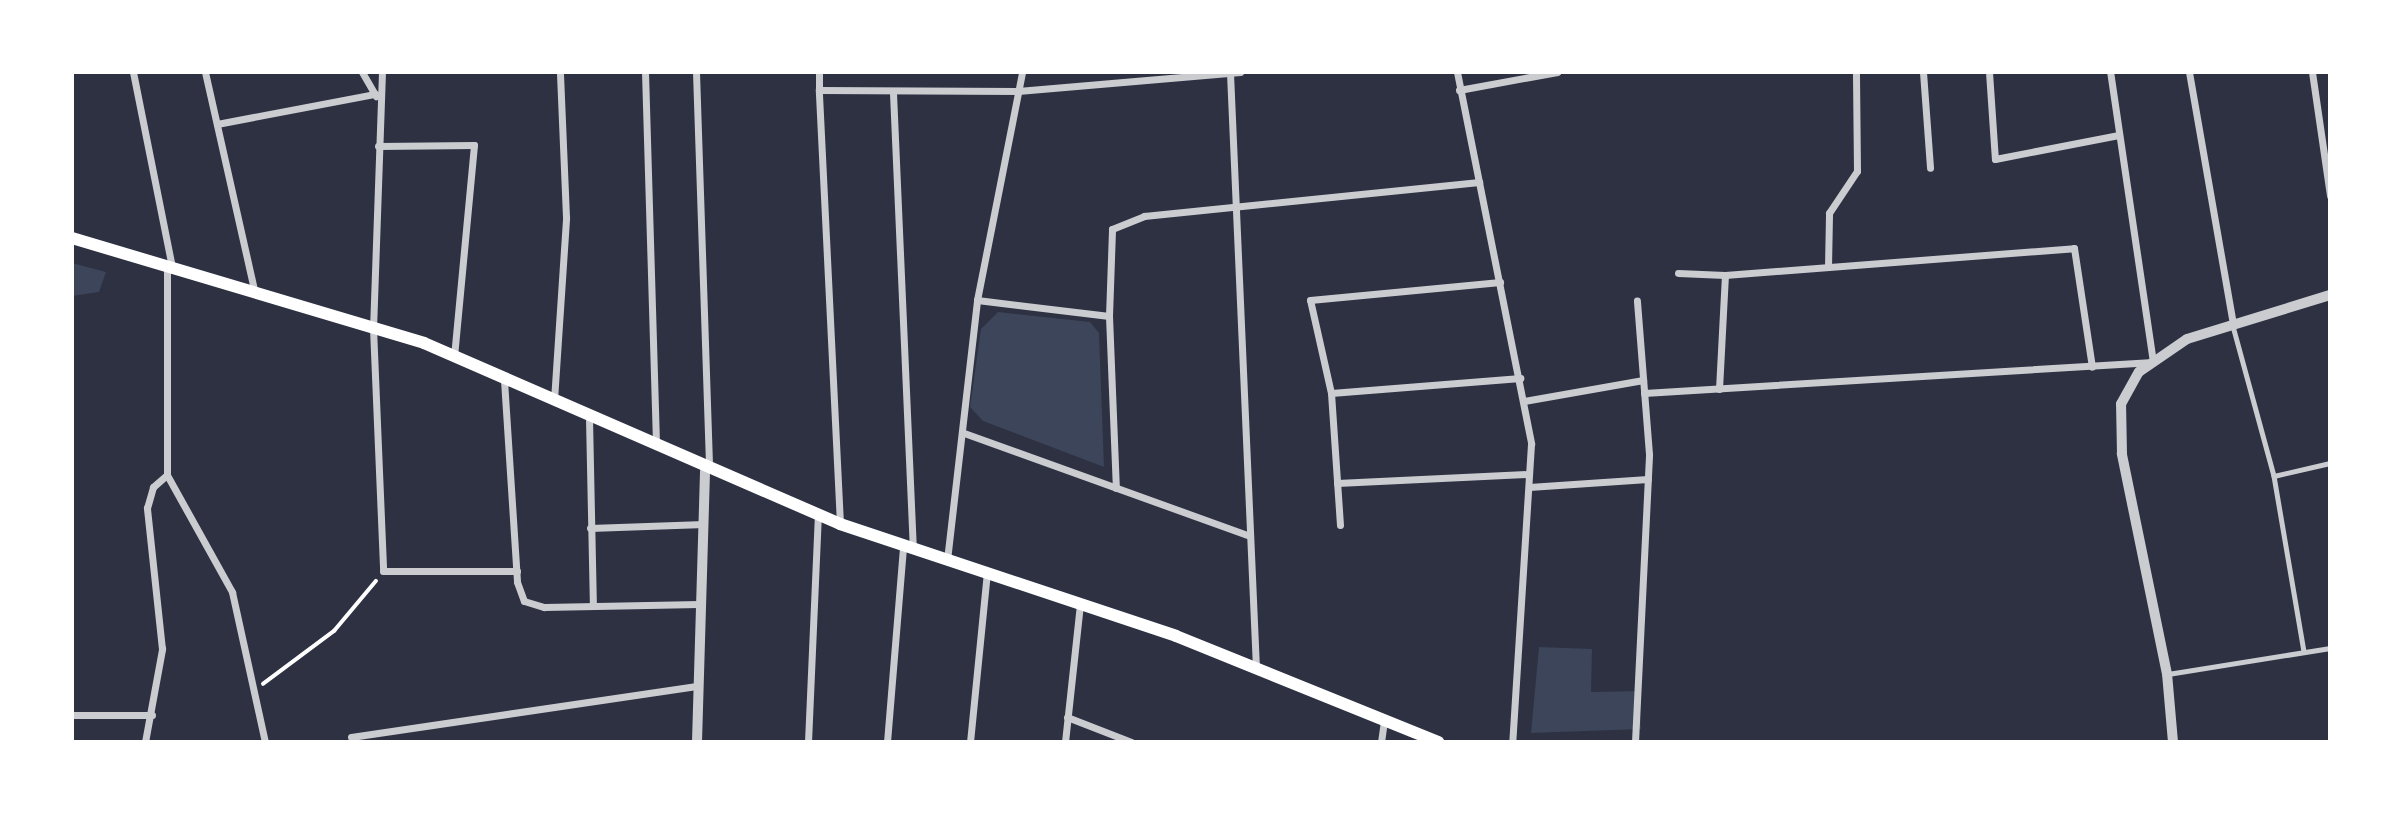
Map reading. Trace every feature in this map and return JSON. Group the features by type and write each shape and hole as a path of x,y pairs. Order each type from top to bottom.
{"main road":[{"path":"72,238 373,328 454,357 707,472 840,524 1080,603 1256,668 1437,742"}],"street":[{"path":"133,72 170,266 167,475 232,592 265,742"},
{"path":"205,72 256,293"},
{"path":"362,72 380,103"},
{"path":"382,72 373,328 383,571 517,571"},
{"path":"554,402 566,217 560,72"},
{"path":"645,72 656,448"},
{"path":"696,72 707,472 699,604 697,742"},
{"path":"819,72 840,524"},
{"path":"947,561 964,432 976,300 1022,72"},
{"path":"819,90 893,93 1018,91 1240,72"},
{"path":"1457,72 1520,378 1530,474 1512,742"},
{"path":"1459,90 1557,72"},
{"path":"1828,267 1829,213 1857,171 1856,72"},
{"path":"1923,72 1930,168"},
{"path":"1989,72 1995,159 2119,135"},
{"path":"2110,72 2153,362"},
{"path":"2189,72 2233,325"},
{"path":"2312,72 2330,196"},
{"path":"1230,73 1256,668"},
{"path":"887,742 908,547 893,93"},
{"path":"217,124 375,94"},
{"path":"378,146 474,145 454,357"},
{"path":"1116,488 1109,316 1112,229 1144,216 1479,182"},
{"path":"1678,273 1725,275 2074,248 2092,367"},
{"path":"1719,389 1725,275"},
{"path":"1340,525 1331,393 1310,300 1500,282"},
{"path":"2173,742 2167,674 2122,454 2121,404 2139,372 2188,339 2330,295"},
{"path":"976,300 1109,316"},
{"path":"1634,742 1648,479 1637,300"},
{"path":"1644,393 2153,362"},
{"path":"1331,393 1520,378"},
{"path":"504,380 519,593 533,606 699,604"},
{"path":"1524,401 1643,380"},
{"path":"589,418 593,605"},
{"path":"964,432 1250,536"},
{"path":"1337,484 1530,474"},
{"path":"145,742 162,649 147,508 153,487 167,475"},
{"path":"1529,487 1648,479"},
{"path":"808,742 818,515"},
{"path":"590,528 704,524"},
{"path":"970,742 987,572"},
{"path":"1065,742 1080,603"},
{"path":"351,737 698,685"},
{"path":"72,715 152,715"},
{"path":"1067,717 1131,742"},
{"path":"1381,742 1384,720"}],"lane":[{"path":"2233,325 2274,477 2304,651"},
{"path":"2274,477 2330,463"},
{"path":"2167,674 2330,648"}],"path":[{"path":"253,692 334,631 383,571"}],"shaded area":[{"path":"72,263 106,272 99,292 72,296"},
{"path":"998,312 1090,322 1099,333 1104,467 983,421 970,407 981,329"},
{"path":"1539,647 1592,649 1591,692 1639,691 1641,729 1531,733"}]}
